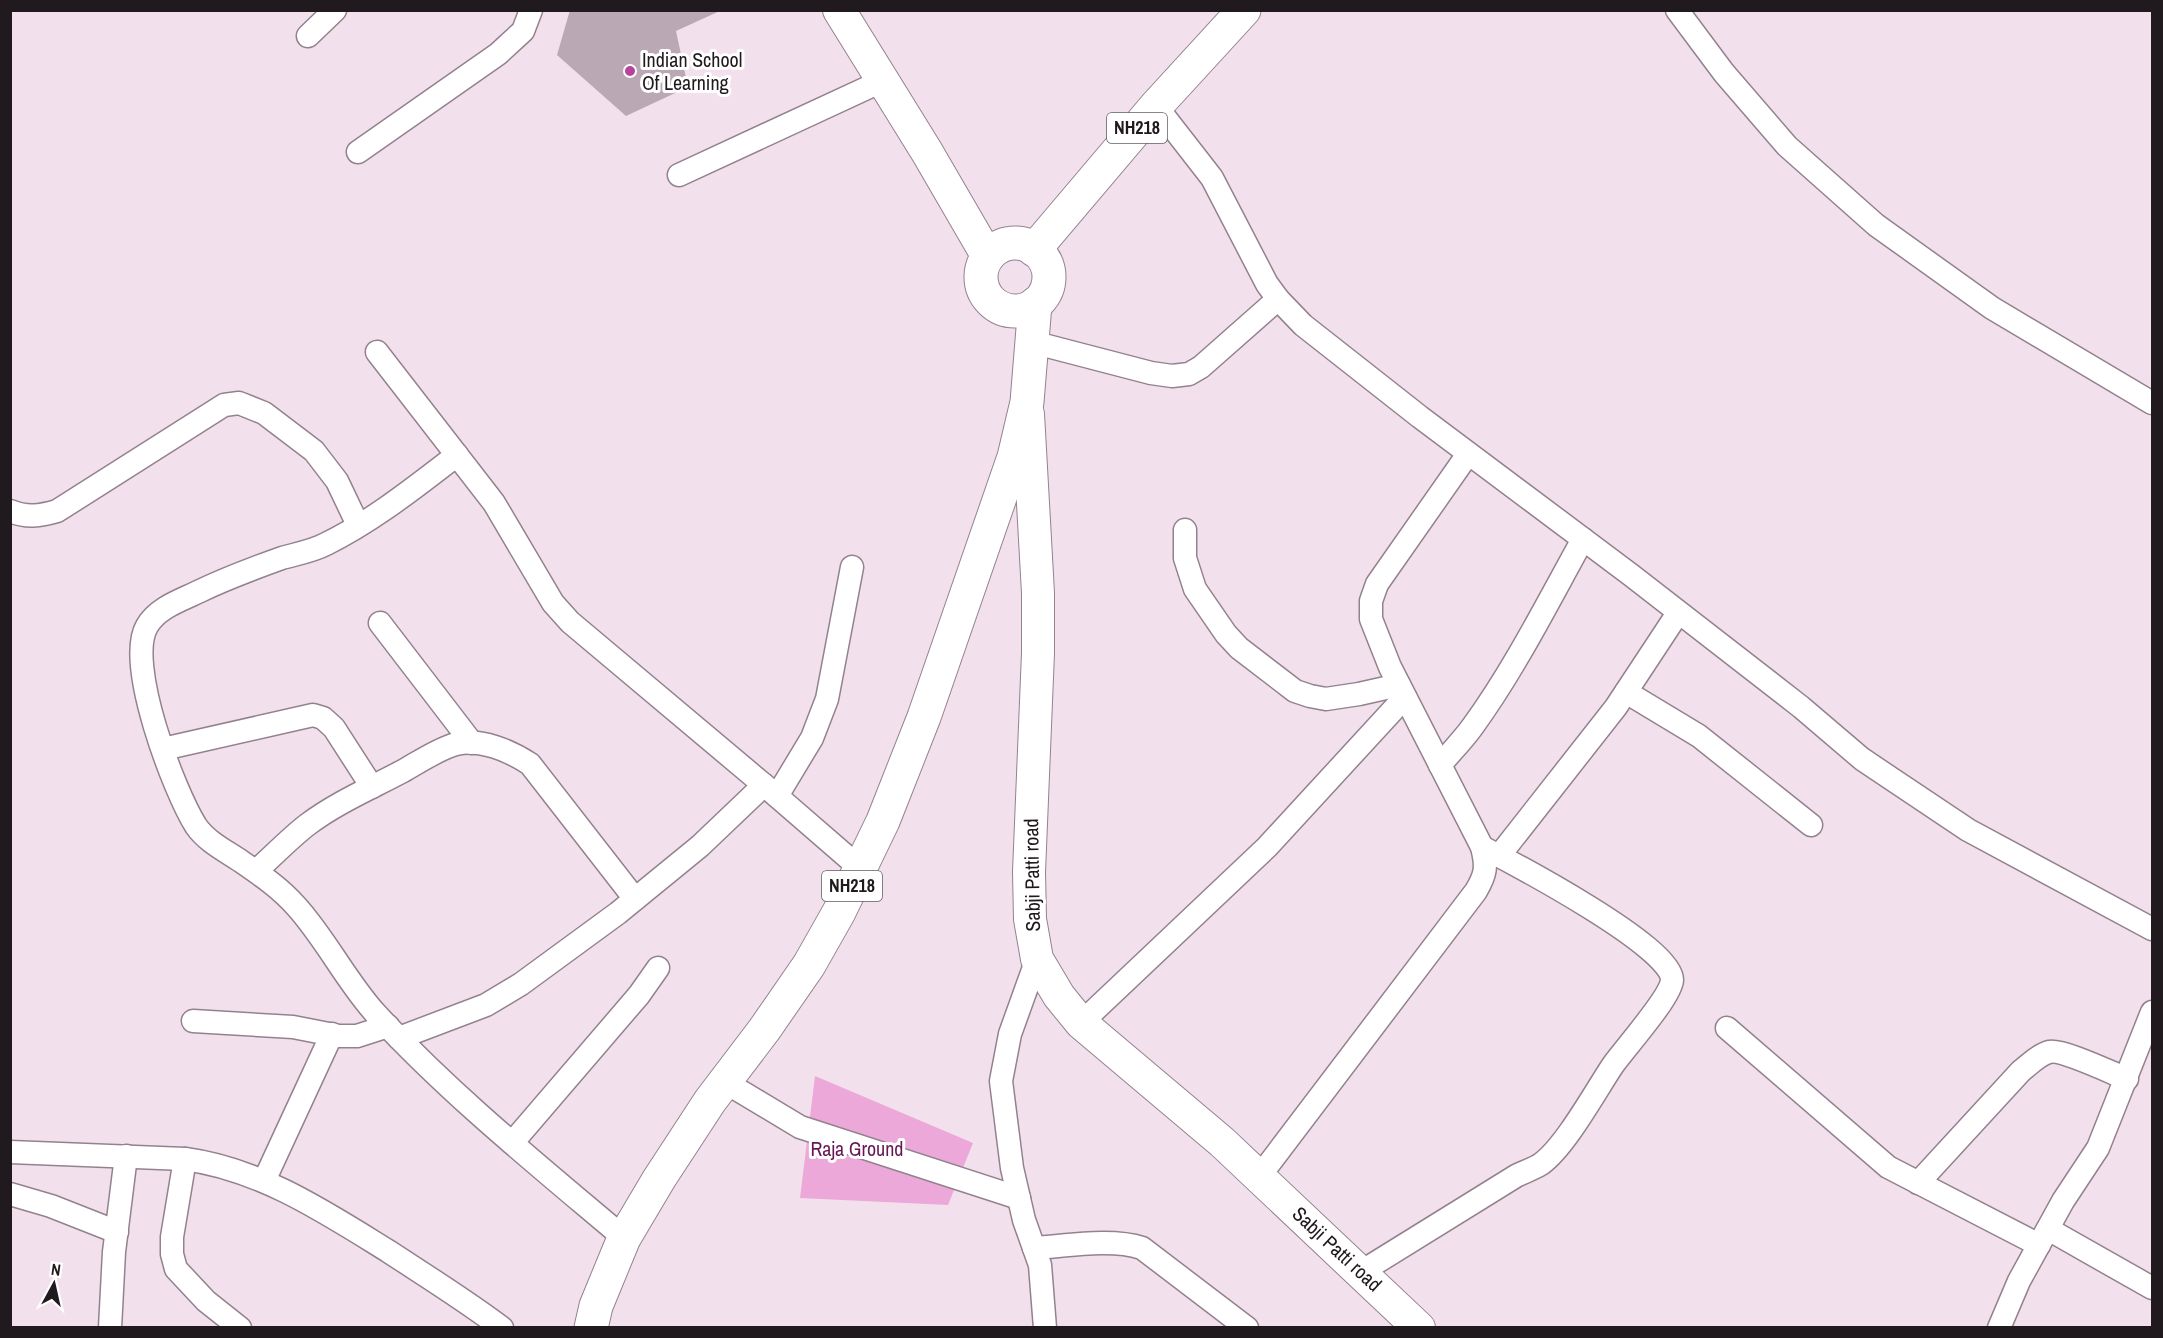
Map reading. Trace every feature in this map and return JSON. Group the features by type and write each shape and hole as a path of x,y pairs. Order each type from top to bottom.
{"highway":[{"name":"NH218","path":"591,1328 596,1306 624,1238 659,1179 809,965 861,869 897,789 1001,496 1027,402 1035,304 1047,287 1048,277 1047,267 1042,257 1034,250 1156,106 1244,10"},
{"path":"1034,250 1022,244 1009,244 997,248 982,267 981,279 983,291 990,301 1000,308 1012,311 1024,310 1035,304"}],"main road":[{"path":"839,10 988,257"},
{"name":"Sabji Patti road","path":"1027,402 1038,593 1038,653 1029,872 1030,919 1037,959 1059,996 1081,1023 1222,1142 1419,1328"}],"street":[{"path":"308,36 335,10"},
{"path":"358,152 498,54 523,31 531,10"},
{"path":"1677,10 1724,73 1787,146 1876,225 1992,308 2152,403"},
{"path":"679,175 882,81"},
{"path":"1156,106 1212,178 1267,284 1278,299 1312,332 1468,454 1583,539 1801,707 1862,759 1968,830 2152,928"},
{"path":"1032,342 1151,374 1172,376 1189,374 1201,367 1278,299"},
{"path":"377,352 494,503 553,603 570,622 861,869"},
{"path":"10,511 25,516 41,516 57,511 224,405 239,403 264,413 314,451 337,481 358,525"},
{"path":"1361,1272 1516,1176 1541,1164 1558,1149 1622,1052 1667,994 1672,981 1670,969 1654,953 1541,877 1490,851 1440,765 1402,691 1371,619 1371,601 1377,584 1468,454"},
{"path":"457,455 390,505 324,545 217,583 154,616 145,627 143,638 142,671 147,705 175,783 197,827 208,840 276,886 297,907 373,1011 430,1070 624,1238"},
{"path":"1185,530 1185,558 1196,589 1239,648 1295,691 1326,699 1402,691"},
{"path":"1440,765 1472,727 1493,695 1537,623 1583,539"},
{"path":"193,1021 292,1027 357,1036 394,1032 486,1005 521,984 635,899 771,791 812,738 827,699 852,567"},
{"path":"1259,1176 1476,891 1484,877 1490,851 1626,692 1678,613"},
{"path":"380,623 472,743"},
{"path":"1081,1023 1267,847 1402,691"},
{"path":"1626,692 1699,736 1811,825"},
{"path":"163,749 313,715 323,718 334,728 372,787"},
{"path":"256,871 308,825 338,805 456,744 472,743 517,756 530,764 635,899"},
{"path":"1037,959 1010,1034 1001,1082 1012,1168 1040,1265 1045,1328"},
{"path":"512,1143 639,995 658,968"},
{"path":"1999,1328 2019,1281 2043,1237 2063,1201 2098,1148 2152,1012"},
{"path":"1727,1028 1888,1167 1918,1183 2043,1237 2152,1288"},
{"path":"264,1181 332,1034"},
{"path":"1918,1183 2021,1071 2040,1056 2051,1052 2069,1056 2127,1079"},
{"path":"725,1082 800,1127 1019,1198"},
{"path":"10,1152 185,1159 206,1162 276,1185 360,1234 468,1302 502,1328"},
{"path":"111,1328 117,1232 126,1156"},
{"path":"185,1159 172,1237 172,1254 176,1269 206,1301 240,1328"},
{"path":"10,1194 51,1206 117,1232"},
{"path":"1034,1248 1111,1244 1130,1244 1142,1248 1247,1328"}],"green space":[{"name":"Raja Ground","path":"815,1076 973,1143 948,1205 800,1198"}],"building":[{"name":"Indian School Of Learning","path":"570,10 722,10 676,31 688,87 626,116 557,55"}],"place":[{"name":"Indian School Of Learning","path":"630,71"}]}
